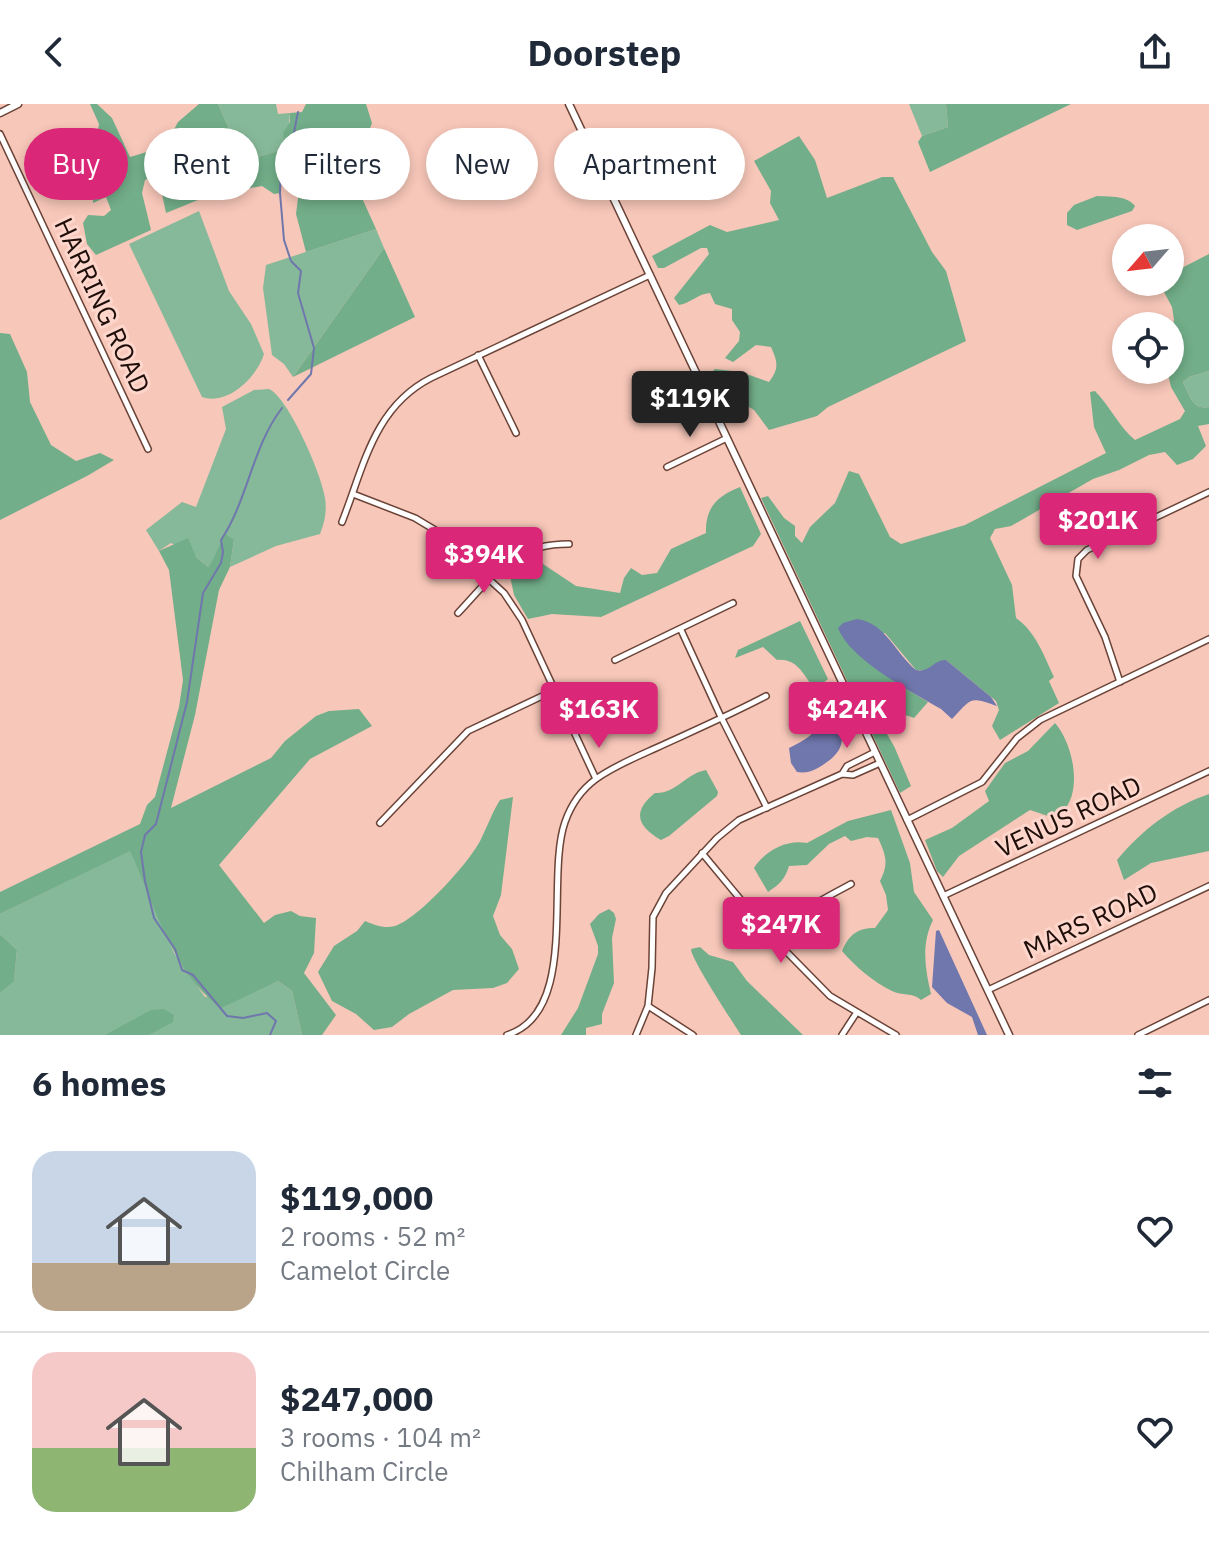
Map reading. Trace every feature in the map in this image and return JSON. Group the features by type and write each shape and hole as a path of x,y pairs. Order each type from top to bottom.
{"street":[{"path":"0,113 18,104"},
{"path":"569,104 1009,1035"},
{"name":"HARRING ROAD","path":"0,134 148,449"},
{"path":"342,522 374,438 392,407 417,385 650,275"},
{"path":"478,355 516,433"},
{"path":"667,467 727,438"},
{"path":"1120,682 1105,637 1076,576 1078,559 1087,550 1209,492"},
{"path":"353,494 428,525 490,580 518,613 596,779"},
{"path":"458,613 511,559 548,544 569,544"},
{"path":"615,660 733,603"},
{"path":"681,630 767,808"},
{"path":"907,820 982,782 1030,727 1209,639"},
{"path":"380,823 468,731 555,690"},
{"path":"507,1035 528,1021 544,1001 551,982 563,826 572,802 596,779 625,763 766,696"},
{"path":"842,774 847,766 875,752"},
{"path":"636,1035 648,1006 653,917 666,893 702,853 739,820 842,774 853,775 880,763"},
{"name":"VENUS ROAD","path":"943,896 1209,771"},
{"path":"702,853 776,940 830,996 896,1035"},
{"path":"776,940 785,926 800,913 851,884"},
{"name":"MARS ROAD","path":"988,990 1209,886"},
{"path":"1138,1035 1209,1000"},
{"path":"648,1006 693,1035"},
{"path":"842,1035 857,1012"}],"green space":[{"path":"90,104 97,104 112,118 117,128 98,128"},
{"path":"199,104 218,104 229,128 175,128"},
{"path":"218,104 276,104 278,114 290,113 289,128 275,128 275,152 259,157 259,128 229,128"},
{"path":"306,104 366,104 372,123 370,128 286,128 290,113 302,112"},
{"path":"909,104 946,104 948,127 922,136"},
{"path":"946,104 1071,104 930,172 918,142 922,136 948,127"},
{"path":"799,136 815,160 827,198 882,177 893,177 932,252 946,271 966,341 828,407 817,416 769,430 754,410 713,386 706,377 715,369 741,372 769,382 776,365 771,347 756,345 733,362 725,358 739,341 740,332 732,320 732,309 715,304 710,293 679,305 674,298 709,254 707,248 701,248 664,268 658,268 652,256 710,225 727,232 779,220 770,203 771,191 754,161"},
{"path":"275,152 275,194 259,187 259,157"},
{"path":"128,153 130,157 144,153 142,193 151,230 96,255 87,244 83,223 88,215 104,216 111,210 107,200 128,200"},
{"path":"1097,196 1123,198 1135,206 1132,211 1077,230 1067,225 1067,213 1074,205"},
{"path":"163,200 198,200 166,213"},
{"path":"298,200 363,200 376,229 306,252 296,214"},
{"path":"199,211 229,291 251,324 264,354 255,372 240,388 212,399 202,397 129,244"},
{"path":"376,229 384,248 293,377 284,364 272,355 263,288 266,265"},
{"path":"384,248 415,317 293,377"},
{"path":"1209,254 1209,371 1184,381 1184,312 1173,312 1166,296 1184,296 1184,267"},
{"path":"0,333 10,334 27,372 30,402 51,445 76,461 100,453 114,460 0,520"},
{"path":"1209,371 1209,407 1192,401 1184,384 1189,377"},
{"path":"1170,384 1184,384 1195,404 1209,407 1209,424 1198,426 1206,446 1193,459 1177,465 1165,452 1149,455 1093,479 1011,526 995,529 990,538 1012,585 1016,618 1029,630 1043,653 1054,677 1049,681 1059,703 1000,740 992,726 999,710 996,701 946,660 925,670 916,670 885,633 853,648 898,684 928,702 914,718 888,709 877,717 894,746 911,786 900,793 761,498 768,496 784,518 795,526 795,536 802,543 810,527 835,503 849,471 859,474 890,537 901,544 965,525 1106,453 1094,427 1090,392 1095,391 1135,440 1180,419 1185,411"},
{"path":"269,389 277,395 294,421 318,472 326,507 320,534 276,546 230,567 234,540 221,541 218,555 208,567 171,543 159,551 146,530 182,502 196,507 226,429 222,407 254,390"},
{"path":"740,487 761,534 753,546 601,617 552,614 528,619 514,595 510,576 534,558 576,586 620,593 631,568 642,575 657,573 671,549 706,533 714,504"},
{"path":"225,534 234,540 230,567 219,590 195,715 171,808 271,758 285,741 316,716 329,711 359,709 372,726 310,759 219,865 264,923 275,915 291,911 316,918 314,953 304,973 336,1015 322,1035 302,1035 292,991 278,981 221,1008 204,993 189,976 166,936 130,851 0,914 0,892 140,824 147,805 155,797 183,680 169,570 159,551 188,538 196,557 208,567"},
{"path":"800,621 828,679 815,690 795,665 777,660 763,647 735,658 738,650"},
{"path":"1055,723 1066,742 1073,766 1073,790 1064,810 1054,818 1030,810 959,856 943,877 937,871 925,840 952,828 989,801 985,791 1005,763 1028,751"},
{"path":"706,770 718,792 717,796 661,840 647,830 640,813 647,800 655,793 669,790"},
{"path":"1209,794 1209,851 1151,863 1124,880 1117,860 1127,849 1171,812"},
{"path":"513,797 501,895 493,916 500,935 512,949 519,969 507,983 493,988 453,990 392,1027 374,1030 356,1014 332,1001 318,972 334,946 357,931 365,921 391,927 417,913 467,861 500,800"},
{"path":"891,810 910,863 914,892 933,920 925,957 931,994 921,1000 878,983 842,951 858,931 875,928 888,910 880,881 885,860 878,838 851,841 845,836 829,844 807,865 789,866 782,881 768,892 754,868 764,856 777,848 791,843 807,843 848,821"},
{"path":"131,850 174,953 205,997 256,990 278,981 292,991 302,1035 0,1035 0,993 14,980 17,950 0,934 0,914"},
{"path":"609,909 616,919 612,938 614,983 602,1014 602,1024 586,1028 586,1035 561,1035 578,1008 598,954 590,924"},
{"path":"0,934 17,950 14,981 0,993"},
{"path":"700,947 709,955 733,962 747,981 803,1035 741,1035 693,955 691,949"},
{"path":"164,1009 174,1015 173,1022 149,1035 105,1035 151,1010"}],"water":[{"path":"857,619 883,632 916,670 925,670 946,660 991,697 997,706 972,701 952,719 855,652 838,628"},
{"path":"822,699 825,699 841,732 840,747 820,767 809,772 797,772 791,763 789,748 816,730 821,717"},
{"path":"939,930 987,1035 978,1035 972,1017 947,1003 932,987 936,931"}],"waterway":[{"path":"288,400 311,374 314,348 298,293 301,271 291,261 284,240 280,193 281,169 290,153 298,112"},
{"path":"270,1035 276,1021 267,1013 243,1018 227,1016 193,975 182,970 175,949 154,918 141,852 145,835 156,824 187,702 203,593 221,563 221,540 238,508 264,439 282,408"}]}
